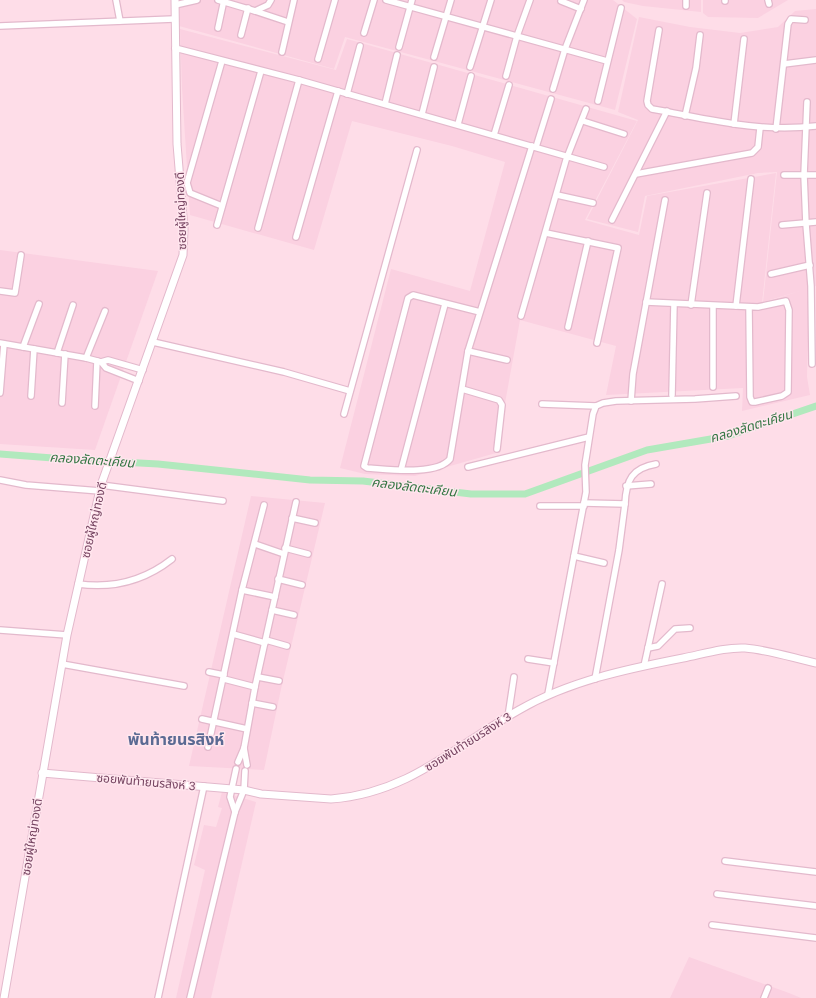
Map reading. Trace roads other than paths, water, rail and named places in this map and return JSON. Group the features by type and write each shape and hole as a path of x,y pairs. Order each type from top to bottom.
{"street":[{"path":"116,0 120,22"},
{"path":"175,2 197,0"},
{"path":"218,28 222,0 288,22"},
{"path":"255,11 268,5 271,0"},
{"path":"282,52 294,0"},
{"path":"318,59 335,0"},
{"path":"364,33 374,0"},
{"path":"386,0 607,61"},
{"path":"400,47 412,0"},
{"path":"434,57 451,0"},
{"path":"470,67 490,0"},
{"path":"506,76 517,36 530,0"},
{"path":"553,89 565,49 584,0"},
{"path":"561,1 580,9"},
{"name":"ซอยผู้ใหญ่ทองดี","path":"4,998 67,635 101,486 183,255 184,229 177,144 174,19 175,2"},
{"path":"241,35 248,8"},
{"path":"598,101 621,8"},
{"path":"0,26 174,19"},
{"path":"776,129 789,21 805,20"},
{"path":"659,30 648,105 652,109 760,128 776,129 816,126"},
{"path":"685,116 696,68 700,35"},
{"path":"734,124 744,39"},
{"path":"347,94 360,46"},
{"path":"175,48 422,114 604,167"},
{"path":"385,104 397,55"},
{"path":"784,64 816,60"},
{"path":"222,61 187,183 190,193 222,206"},
{"path":"422,114 434,67"},
{"path":"217,225 261,70"},
{"path":"458,124 471,76"},
{"path":"258,228 299,80"},
{"path":"494,135 509,85"},
{"path":"296,237 338,91"},
{"path":"480,312 412,295 408,298 363,463 367,468 402,470 424,469 447,463 451,454 468,351 551,99"},
{"path":"807,102 804,175 806,224 813,285 814,331 812,364"},
{"path":"521,316 568,156 583,121 586,109"},
{"path":"612,220 624,193 636,174 667,111"},
{"path":"583,121 624,134"},
{"path":"636,174 752,153 758,147 760,128"},
{"path":"344,414 417,150"},
{"path":"784,175 816,175"},
{"path":"736,306 752,179"},
{"path":"691,305 707,193"},
{"path":"557,196 593,202"},
{"path":"631,401 632,374 664,200"},
{"path":"782,225 816,222"},
{"path":"546,233 618,248 597,343"},
{"path":"568,327 588,241"},
{"path":"0,291 15,293 21,255"},
{"path":"771,274 810,265"},
{"path":"646,302 749,307 760,307 783,301 788,304 788,392 782,396 755,402 752,402 750,397 749,307"},
{"path":"23,347 39,304"},
{"path":"402,470 445,304"},
{"path":"672,395 674,304"},
{"path":"57,353 73,305"},
{"path":"713,306 713,387"},
{"path":"86,358 105,311"},
{"path":"153,342 284,372 350,391"},
{"path":"0,393 2,344 86,358 99,362 106,368 139,381"},
{"path":"31,396 34,349"},
{"path":"468,351 507,360"},
{"path":"62,403 65,354"},
{"path":"99,362 108,360 143,370"},
{"path":"95,406 99,362"},
{"path":"462,389 500,400 502,405 497,448"},
{"path":"542,404 596,406 603,403 631,401 736,396"},
{"path":"548,694 584,505 586,486 585,465 593,414 596,406"},
{"path":"468,467 589,437"},
{"path":"595,678 619,550 626,486 639,468 656,464"},
{"path":"0,480 26,485 101,486 223,502"},
{"path":"626,486 651,484"},
{"path":"238,762 244,748 255,687 296,502"},
{"path":"540,506 625,504"},
{"path":"208,747 242,590 264,505"},
{"path":"292,518 315,523"},
{"path":"255,544 285,551 308,554"},
{"path":"574,556 604,563"},
{"path":"78,584 96,587 132,582 154,571 172,559"},
{"path":"278,579 302,585"},
{"path":"644,666 662,584"},
{"path":"242,590 275,597"},
{"path":"272,610 294,615"},
{"path":"648,648 658,646 675,629 690,628"},
{"path":"0,630 67,635"},
{"path":"233,634 287,646"},
{"name":"ซอยพันท้ายนรสิงห์ 3","path":"42,773 204,786 244,790 261,794 331,799 342,798 389,786 430,768 508,716 548,694 595,678 722,650 745,648 816,663"},
{"path":"528,659 554,663"},
{"path":"62,664 184,686"},
{"path":"209,672 255,687"},
{"path":"258,677 279,681"},
{"path":"508,716 514,677"},
{"path":"252,703 273,707"},
{"path":"202,719 247,729"},
{"path":"244,748 247,765"},
{"path":"235,812 230,797 236,769"},
{"path":"190,998 235,812 244,790 246,771"},
{"path":"158,998 204,786"},
{"path":"726,861 816,872"},
{"path":"717,894 816,906"},
{"path":"712,925 816,938"},
{"path":"764,998 768,988"}],"waterway":[{"name":"คลองลัดตะเคียน","path":"0,454 158,464 310,480 363,481 471,494 525,494 647,450 728,436 816,406"}],"district":[{"name":"พันท้ายนรสิงห์","path":"176,739"}]}
